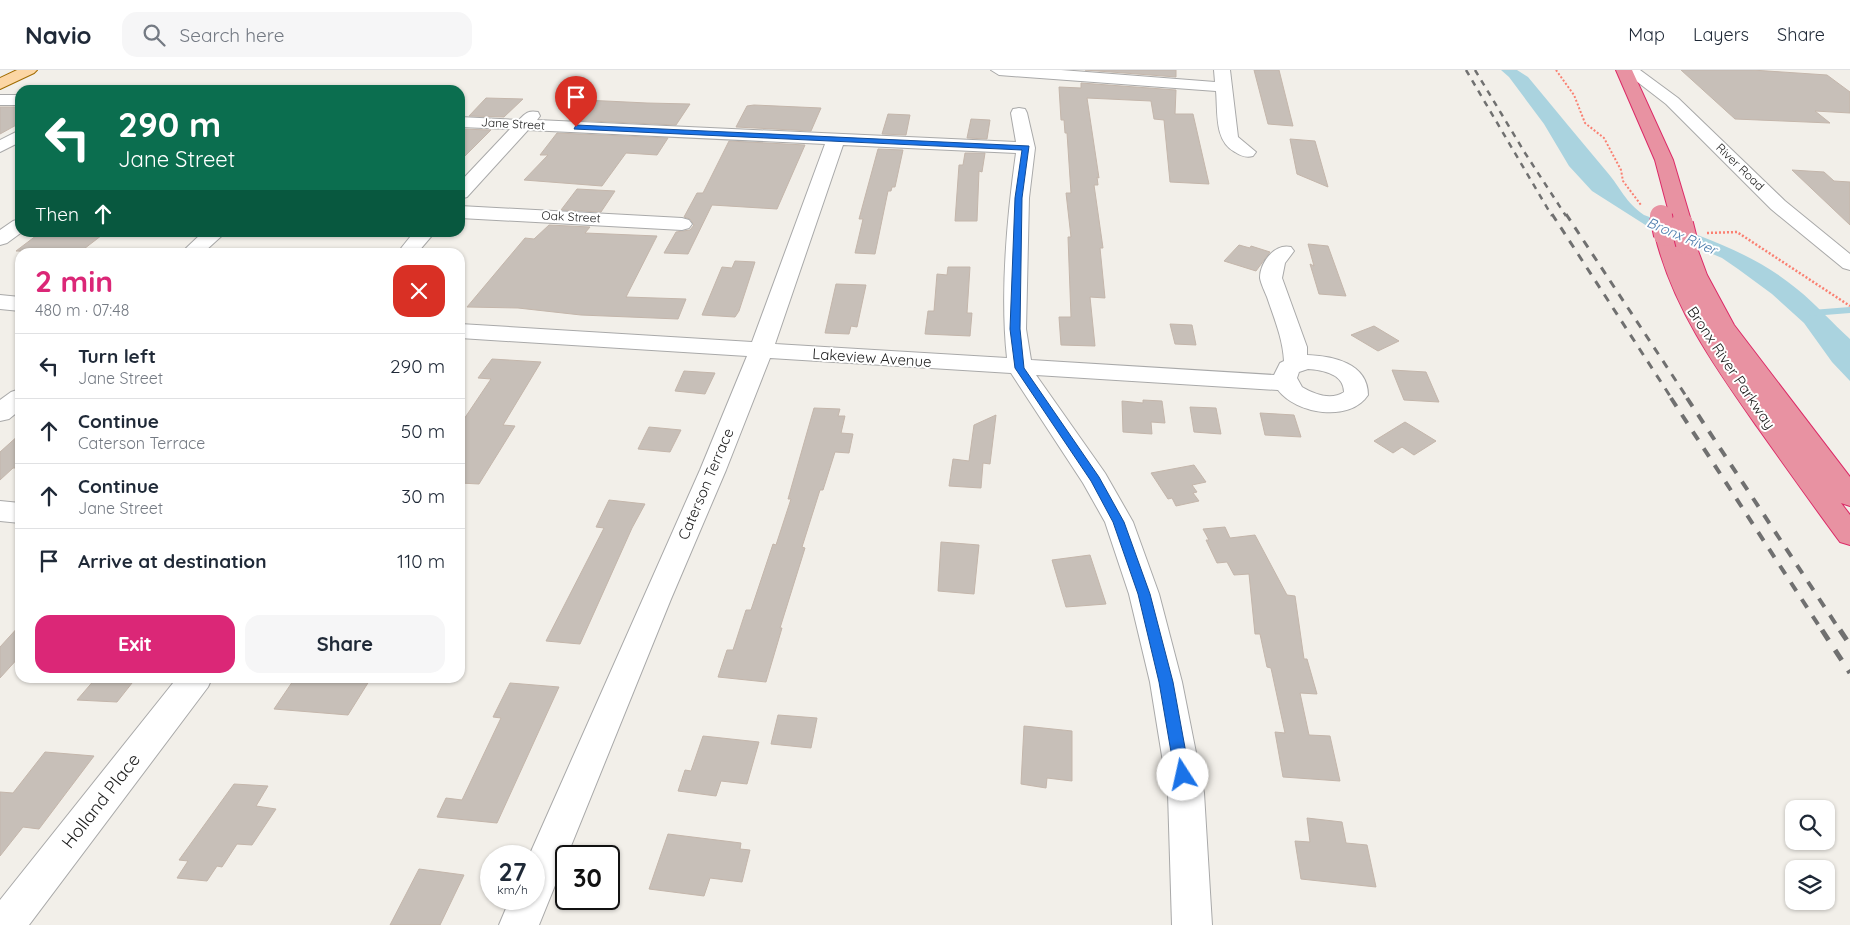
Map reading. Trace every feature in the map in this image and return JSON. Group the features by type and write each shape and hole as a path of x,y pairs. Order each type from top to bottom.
{"highway":[{"name":"Bronx River Parkway","path":"1607,70 1648,166 1657,194 1678,234 1701,288 1724,327 1769,390 1850,496"},
{"name":"Bronx River Parkway","path":"1624,70 1664,160 1678,234 1679,284 1698,323 1738,382 1850,535"}],"main road":[{"path":"0,84 29,70"}],"street":[{"path":"999,70 1223,78 1229,137 1233,144 1247,152"},
{"name":"River Road","path":"1630,70 1672,101 1778,205 1850,264"},
{"path":"0,100 15,100"},
{"path":"465,187 522,124 540,108"},
{"path":"1020,113 1026,148 1018,198 1015,329 1020,368 1100,488 1118,522 1144,594 1166,682 1186,793 1192,925"},
{"name":"Jane Street","path":"465,122 836,139"},
{"path":"0,147 15,138"},
{"path":"836,139 1026,148"},
{"name":"Caterson Terrace","path":"545,863 656,599 713,470 761,351 836,139"},
{"name":"Oak Street","path":"465,212 682,224"},
{"path":"0,239 15,228"},
{"path":"197,248 210,237"},
{"path":"412,248 422,237"},
{"name":"Lakeview Avenue","path":"465,333 1020,368 1290,373 1295,347 1271,278 1276,263 1284,251"},
{"path":"0,302 15,304"},
{"path":"0,414 15,401"},
{"path":"0,511 15,512"},
{"name":"Holland Place","path":"5,925 192,683"},
{"path":"519,925 525,910"}],"path":[{"path":"1846,303 1850,306"}],"water":[{"name":"Bronx River","path":"1501,70 1517,70 1528,77 1628,200 1644,215 1704,237 1743,255 1780,276 1804,295 1850,339 1850,381 1832,362 1804,323 1772,294 1722,258 1647,226 1592,191 1569,166 1544,124 1509,77"}],"building":[{"path":"1085,70 1176,70 1176,77"},
{"path":"1254,70 1279,70 1293,126 1268,124"},
{"path":"1681,70 1752,70 1827,75 1850,92 1850,113 1815,111 1830,123 1735,119"},
{"path":"1081,83 1176,90 1175,114 1193,114 1209,184 1170,182 1164,120 1154,119 1151,101 1087,98 1099,178 1097,177 1098,185 1094,185 1103,248 1100,248 1105,298 1090,297 1095,346 1061,345 1059,317 1071,317 1068,237 1071,237 1066,193 1071,193 1067,133 1065,133 1064,120 1061,120 1059,87 1081,88"},
{"path":"486,98 523,99 504,117 469,116"},
{"path":"585,100 690,104 676,125 569,120"},
{"path":"747,106 821,108 811,131 736,127"},
{"path":"0,107 15,107 15,126 0,134"},
{"path":"888,114 910,115 906,135 882,134"},
{"path":"971,119 990,120 987,139 967,138"},
{"path":"465,129 491,130 465,156"},
{"path":"557,133 668,138 657,155 626,153 602,186 524,180 548,155 540,155"},
{"path":"1290,139 1315,141 1328,187 1297,174"},
{"path":"729,141 805,145 777,209 712,205 688,254 664,253 676,232 690,230 694,225 690,219 684,217 697,193 703,193"},
{"path":"878,149 903,150 895,187 888,191 875,254 855,253 863,219 859,219"},
{"path":"965,153 985,153 982,172 979,171 977,221 955,221 959,165 963,165"},
{"path":"1792,170 1824,172 1834,181 1850,182 1850,225"},
{"path":"577,189 615,191 601,212 561,210"},
{"path":"549,225 590,227 585,233 657,236 626,297 686,299 678,319 581,315 518,308 467,307 525,238 534,239"},
{"path":"34,237 100,237 85,248 20,248"},
{"path":"1308,244 1328,246 1346,296 1319,294 1310,264 1314,266"},
{"path":"1239,245 1250,248 1251,246 1270,252 1256,271 1224,261"},
{"path":"735,261 755,262 739,311 735,317 702,315 722,267 732,268"},
{"path":"948,267 970,267 967,313 972,313 970,336 925,334 928,311 934,311 937,274 947,275"},
{"path":"836,284 866,285 857,327 851,326 849,334 825,333"},
{"path":"1170,324 1192,325 1196,345 1175,344"},
{"path":"1374,326 1399,341 1378,351 1351,335"},
{"path":"492,359 541,362 503,425 515,426 479,484 465,483 465,418 491,379 478,378"},
{"path":"1392,370 1426,372 1439,402 1404,400"},
{"path":"684,371 715,373 705,394 675,391"},
{"path":"1143,400 1162,401 1165,423 1151,422 1152,434 1123,432 1122,401 1143,403"},
{"path":"1190,407 1216,408 1221,434 1194,432"},
{"path":"814,408 840,409 838,416 845,416 841,433 853,434 849,453 835,452 823,490 820,490 802,547 805,548 780,628 782,628 766,682 718,677 727,650 733,650 746,610 751,610 773,544 776,545 791,499 788,499"},
{"path":"1260,413 1294,415 1301,437 1265,435"},
{"path":"996,415 990,464 983,463 981,488 949,486 953,459 969,461 974,425"},
{"path":"1405,422 1436,441 1414,455 1402,447 1393,453 1374,441"},
{"path":"649,427 681,430 670,452 638,449"},
{"path":"15,438 15,468 0,480 0,452"},
{"path":"1194,465 1206,482 1192,485 1197,492 1193,493 1199,501 1176,506 1172,498 1168,499 1151,473"},
{"path":"609,500 645,504 632,528 580,644 546,641 604,528 596,527"},
{"path":"1225,527 1230,538 1255,535 1287,595 1295,596 1304,659 1307,659 1317,694 1300,693 1309,735 1330,736 1340,781 1283,777 1275,732 1285,733 1271,668 1267,667 1260,634 1255,634 1249,574 1234,575 1227,562 1217,563 1203,529"},
{"path":"941,542 979,545 974,594 938,591"},
{"path":"1090,555 1106,604 1066,607 1052,560"},
{"path":"15,630 15,662 0,678 0,647"},
{"path":"92,683 132,683 117,702 77,700"},
{"path":"292,683 368,683 348,715 274,709"},
{"path":"510,683 559,687 497,823 437,817 446,798 462,800 501,718 493,717"},
{"path":"778,715 817,718 811,748 771,744"},
{"path":"1024,726 1072,731 1072,781 1047,778 1046,788 1021,784"},
{"path":"703,736 759,742 747,784 721,781 716,796 678,791 685,770 691,771"},
{"path":"45,752 94,756 39,829 23,827 0,856 0,792 13,793"},
{"path":"234,784 268,786 256,806 276,809 252,845 237,844 222,867 217,866 207,881 177,878 188,861 179,860"},
{"path":"1307,818 1342,822 1346,843 1367,845 1376,887 1301,879 1295,841 1310,842"},
{"path":"668,834 741,843 740,849 750,850 742,882 710,878 704,896 649,889"},
{"path":"419,869 464,875 440,925 390,925"}],"waterway":[{"path":"1812,313 1850,310"}],"railway":[{"path":"1466,70 1552,216"},
{"path":"1475,70 1566,216"},
{"path":"1552,214 1672,399"},
{"path":"1566,214 1688,399"},
{"path":"1671,398 1823,632"},
{"path":"1687,398 1841,632"},
{"path":"1822,630 1850,673"},
{"path":"1840,630 1850,645"}],"route":[{"path":"576,127 1026,148 1018,198 1015,329 1020,368 1096,480 1118,522 1144,594 1166,682 1183,775"}]}
